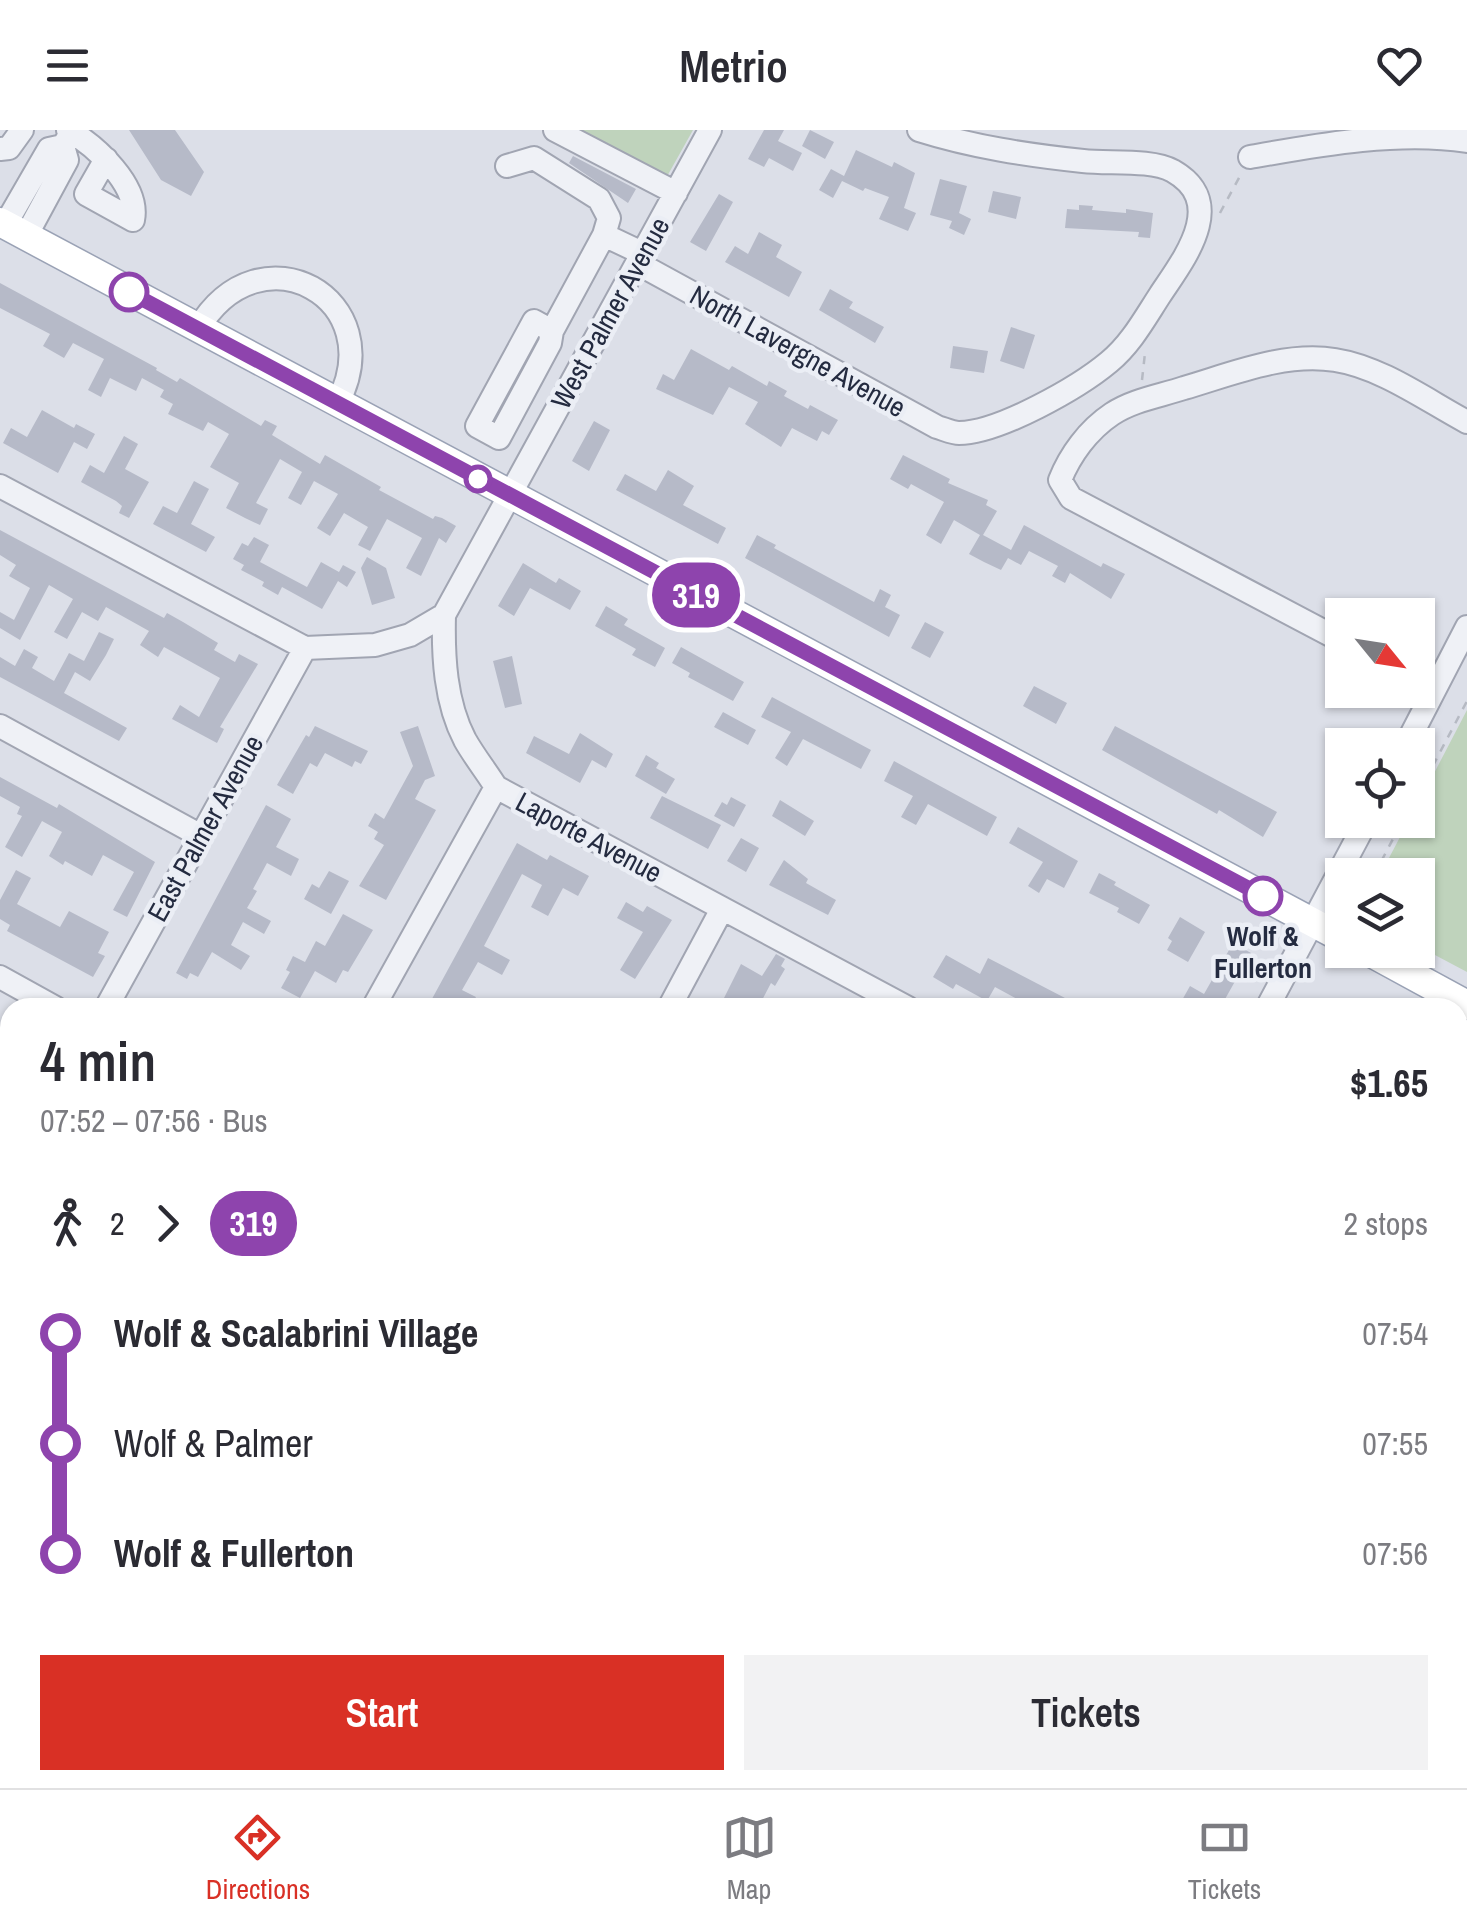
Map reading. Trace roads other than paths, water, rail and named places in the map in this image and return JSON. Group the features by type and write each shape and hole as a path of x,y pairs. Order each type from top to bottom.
{"main road":[{"path":"10,228 1325,929"},
{"path":"1399,968 1454,998"}],"street":[{"path":"0,149 9,148 22,130"},
{"path":"555,130 676,193"},
{"name":"West Palmer Avenue","path":"508,496 710,130"},
{"name":"North Lavergne Avenue","path":"604,235 937,427 959,433 986,427 1035,408 1110,361 1144,320 1191,248 1199,227 1200,206 1190,186 1173,171 1151,164 1121,165 1006,152 919,130"},
{"path":"1250,157 1386,134 1419,132 1467,141"},
{"path":"10,228 49,149 76,136 100,150 106,159"},
{"path":"507,166 534,158 598,199 610,218 551,337 584,360"},
{"path":"198,329 220,298 244,283 271,278 311,288 341,316 351,342 352,370 337,404"},
{"path":"1325,632 1072,498 1060,480 1067,463 1090,432 1112,414 1263,365 1300,359 1335,360 1374,372 1467,422"},
{"path":"0,486 304,648 374,645 410,635 444,614 508,496"},
{"name":"Laporte Avenue","path":"444,614 443,654 451,697 464,737 496,786 889,998"},
{"path":"1435,672 1467,627"},
{"name":"East Palmer Avenue","path":"112,998 304,648"},
{"path":"0,726 201,836"},
{"path":"378,998 496,786"},
{"path":"1273,998 1359,838"},
{"path":"673,998 722,909"},
{"path":"0,977 38,998"}],"place":[{"name":"Wolf & Fullerton","path":"1263,896"}]}
